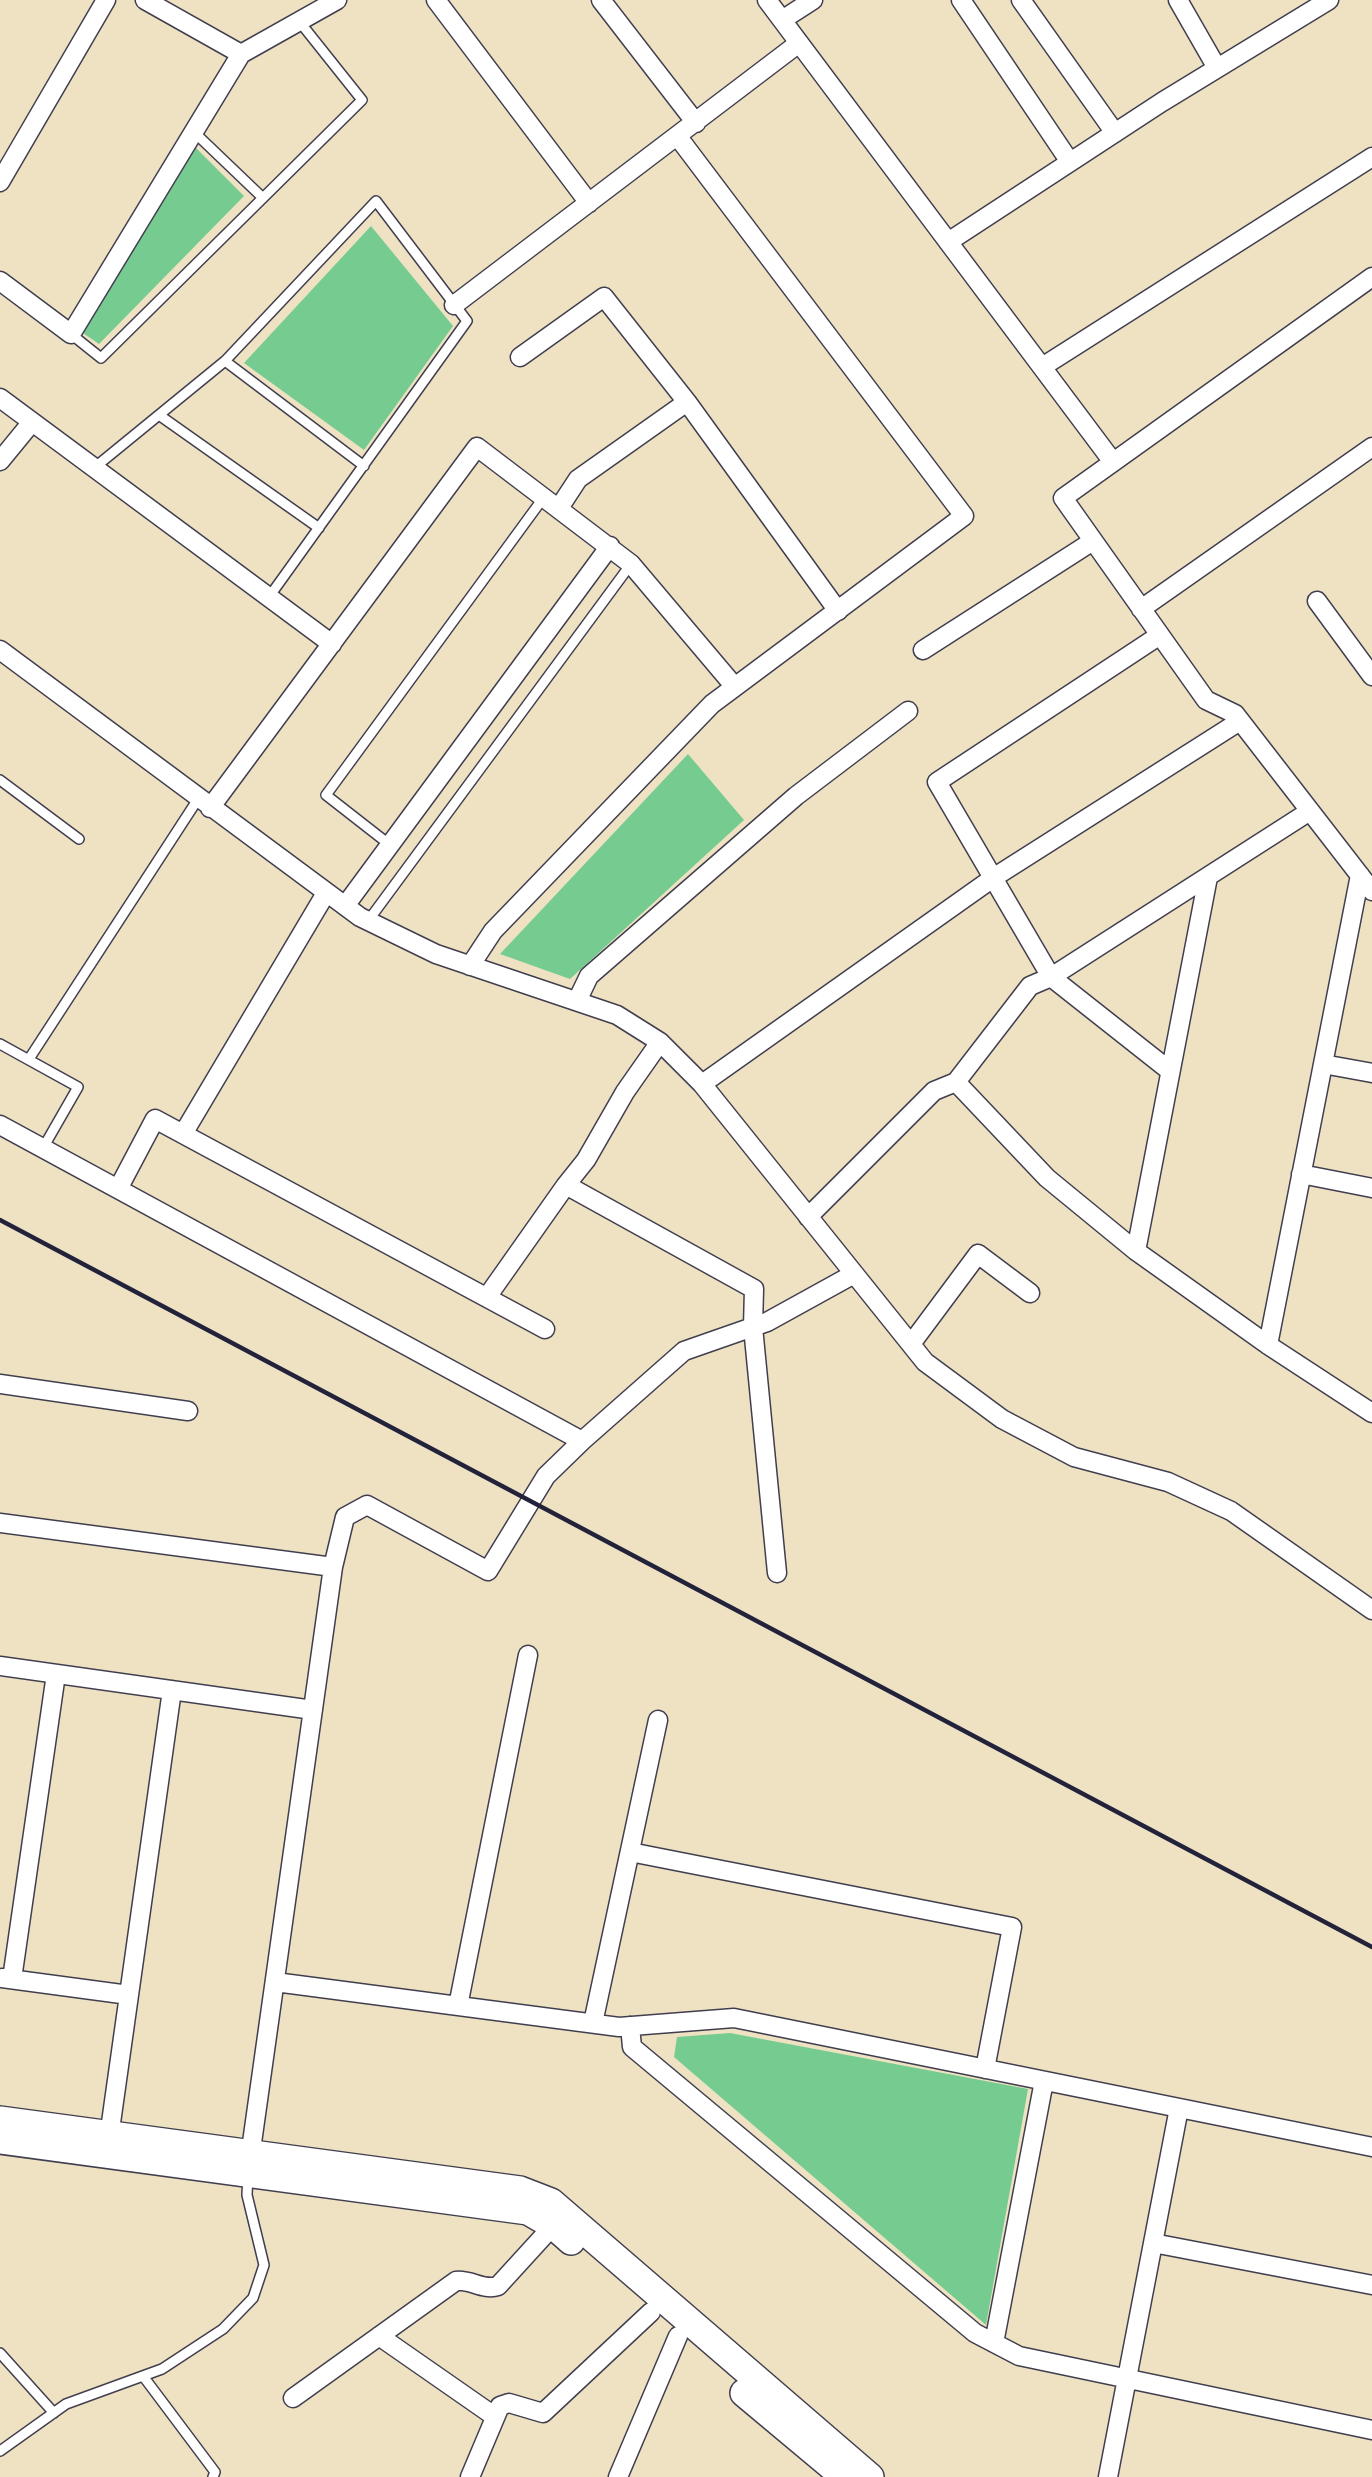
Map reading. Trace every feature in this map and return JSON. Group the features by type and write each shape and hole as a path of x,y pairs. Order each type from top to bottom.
{"street":[{"path":"0,182 106,0"},
{"path":"145,0 241,54"},
{"path":"0,281 71,334 241,54 337,0"},
{"path":"436,0 589,203"},
{"path":"601,0 696,123"},
{"path":"767,0 1113,462"},
{"path":"782,20 813,0"},
{"path":"961,0 1070,162"},
{"path":"1022,0 1115,133"},
{"path":"1178,0 1217,68"},
{"path":"948,242 1217,68 1329,0"},
{"path":"454,305 799,43"},
{"path":"471,966 493,931 712,705 964,516 678,137"},
{"path":"1042,367 1372,158"},
{"path":"1372,277 1063,498 1206,699 1235,714 1372,891"},
{"path":"520,357 604,297 687,402 838,611"},
{"path":"0,398 332,644"},
{"path":"552,503 578,479 687,402"},
{"path":"0,461 32,422"},
{"path":"204,803 332,644 477,447 631,564 735,687"},
{"path":"1142,609 1372,447"},
{"path":"923,650 1093,541"},
{"path":"345,906 610,546"},
{"path":"1317,601 1372,676"},
{"path":"1160,635 937,782 1051,977 1170,1071"},
{"path":"2,656 326,893 368,921 436,954 617,1015 660,1042 702,1084 925,1362 1002,1419 1074,1457 1168,1482 1231,1511 1372,1610"},
{"path":"577,1001 589,976 795,796 908,711"},
{"path":"702,1084 993,878 1240,721"},
{"path":"808,1217 934,1090 956,1082 1030,986 1051,977 1310,811"},
{"path":"1268,1345 1360,875"},
{"path":"1136,1251 1208,877"},
{"path":"183,1134 326,893"},
{"path":"487,1297 586,1160 625,1092 660,1042"},
{"path":"1323,1064 1372,1073"},
{"path":"956,1082 1047,1178 1136,1251 1268,1345 1372,1413"},
{"path":"118,1189 156,1119 545,1329"},
{"path":"0,1125 582,1441"},
{"path":"1301,1174 1372,1188"},
{"path":"566,1185 754,1289 753,1327 777,1573"},
{"path":"911,1344 978,1254 1030,1293"},
{"path":"249,2164 333,1568 345,1517 367,1505 488,1571 546,1476 684,1351 767,1322 854,1274"},
{"path":"0,1384 188,1411"},
{"path":"0,1523 333,1568"},
{"path":"458,2006 528,1655"},
{"path":"0,1666 313,1710"},
{"path":"56,1674 6,1978 129,1995"},
{"path":"108,2145 172,1690"},
{"path":"593,2023 657,1719"},
{"path":"630,1852 1012,1927 985,2069"},
{"path":"275,1982 630,2026 734,2018 1372,2147"},
{"path":"630,2026 632,2047 975,2333 1019,2356 1372,2430"},
{"path":"994,2343 1044,2081"},
{"path":"1108,2477 1179,2108"},
{"path":"0,2120 108,2145"},
{"path":"0,2140 108,2145 249,2164 520,2190 551,2202 559,2219 651,2312 678,2336 841,2471 870,2477"},
{"path":"293,2398 456,2281 461,2280 487,2288 498,2286 559,2219"},
{"path":"559,2219 841,2471"},
{"path":"1153,2243 1372,2284"},
{"path":"470,2477 500,2406 509,2403 543,2413 651,2312"},
{"path":"379,2336 494,2416"},
{"path":"618,2477 678,2336"}],"lane":[{"path":"71,334 101,358 362,100 299,21"},
{"path":"194,132 263,198"},
{"path":"94,468 225,361 376,201 467,321 269,597"},
{"path":"225,361 364,466"},
{"path":"159,415 319,528"},
{"path":"390,845 326,795 552,503"},
{"path":"368,921 631,564"},
{"path":"2,785 80,839"},
{"path":"29,1059 204,803"},
{"path":"0,1044 78,1087 43,1148"},
{"path":"0,2451 66,2404 162,2369 223,2329 253,2298 264,2265 247,2195 249,2164"},
{"path":"0,2353 54,2413"},
{"path":"143,2376 215,2472 213,2477"}],"green space":[{"path":"196,148 244,196 99,344 83,333"},
{"path":"371,226 453,326 364,450 244,363"},
{"path":"688,754 744,820 570,979 500,954"},
{"path":"730,2033 1028,2089 986,2325 674,2057 677,2037"}],"railway":[{"path":"0,1220 1372,1947"}]}
